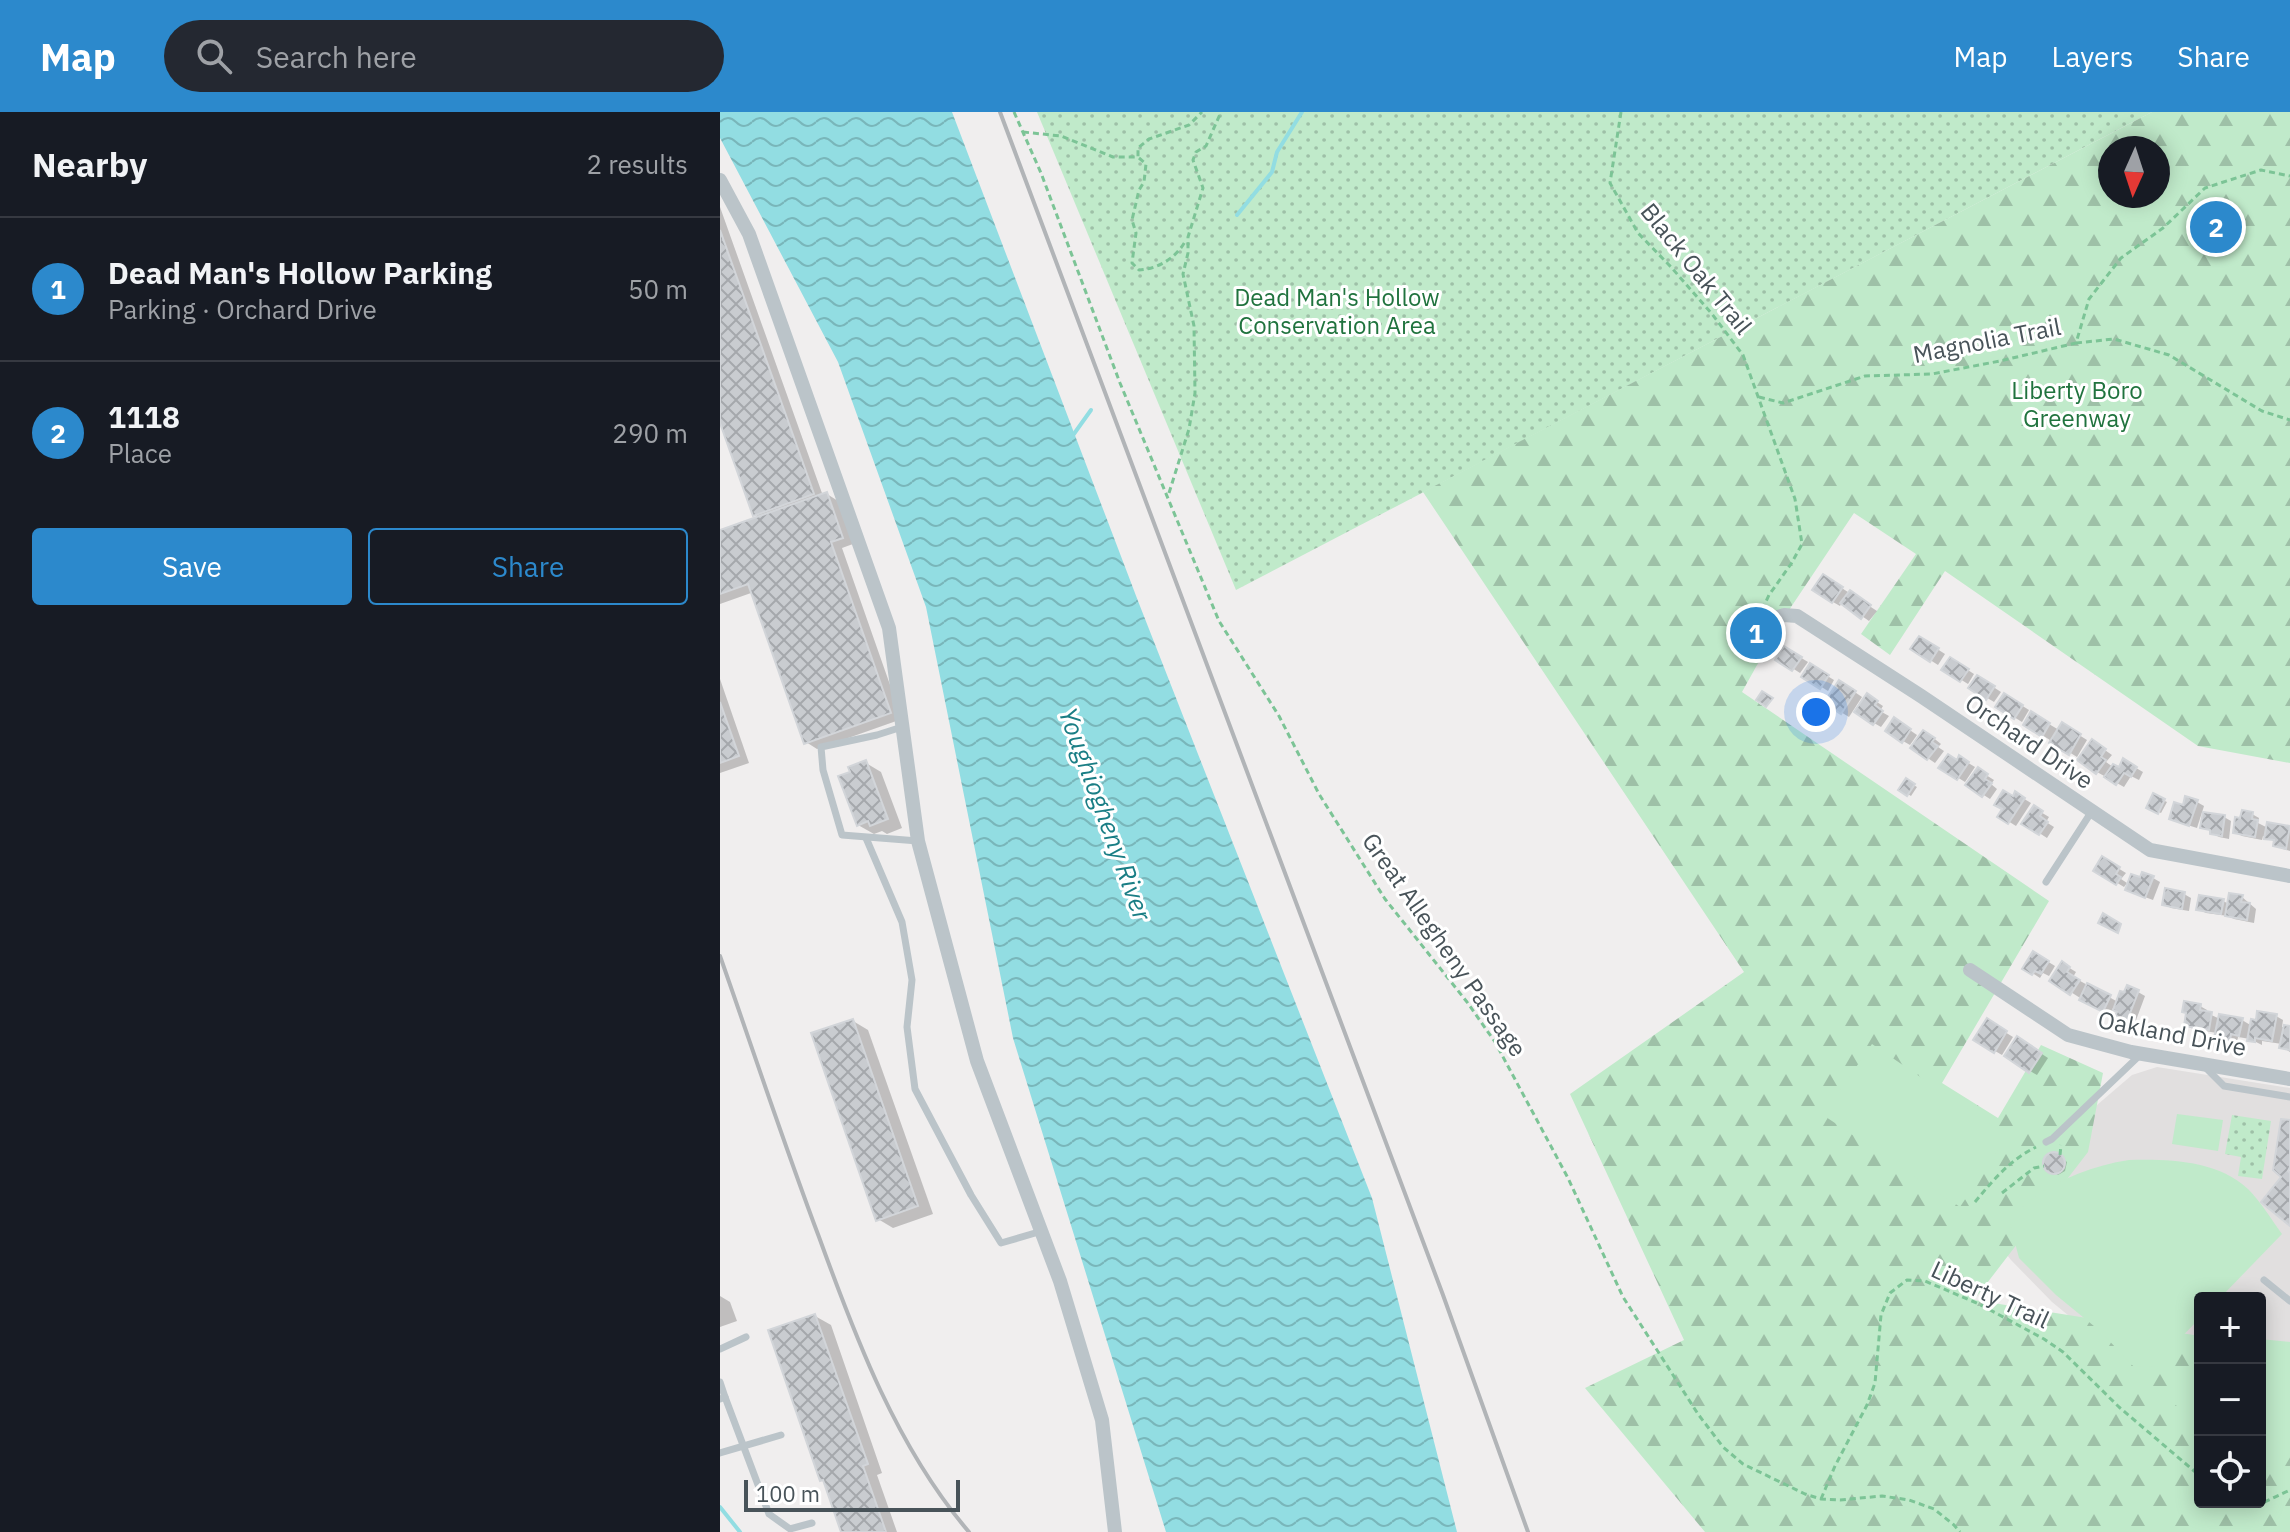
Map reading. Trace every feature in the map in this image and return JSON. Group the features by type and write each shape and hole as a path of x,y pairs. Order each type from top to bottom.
{"street":[{"path":"720,180 749,234 889,628 918,841 977,1061 1060,1281 1102,1420 1115,1532"},
{"name":"Orchard Drive","path":"1759,624 1784,615 1797,616 2150,850 2290,876"},
{"name":"Oakland Drive","path":"1970,970 2068,1035 2142,1054 2290,1079"}],"lane":[{"path":"902,727 821,747 823,770 842,835 918,841"},
{"path":"2046,882 2092,811"},
{"path":"866,838 902,922 912,980 907,1027 915,1089 971,1195 1001,1243 1042,1231"},
{"path":"2046,1142 2142,1054"},
{"path":"2200,1063 2224,1086 2290,1097"},
{"path":"2264,1280 2290,1301"},
{"path":"720,1349 746,1337"},
{"path":"720,1382 722,1398 769,1514 790,1529 812,1523"},
{"path":"720,1453 781,1435"}],"path":[{"name":"Great Allegheny Passage","path":"1014,112 1041,173 1120,383 1219,621 1279,716 1319,794 1385,899 1495,1042 1568,1178 1623,1297 1698,1414 1723,1447 1743,1464 1783,1484 1821,1499 1882,1496 1909,1500 1934,1509 1960,1532"},
{"path":"1138,157 1138,148 1149,139 1189,125 1202,112"},
{"path":"1023,132 1061,136 1113,157 1138,157 1146,164 1144,182 1132,220 1136,233 1132,263 1139,270 1149,269 1180,252 1188,237 1203,188 1193,160 1196,152 1206,146 1221,112"},
{"name":"Black Oak Trail","path":"1621,112 1610,183 1638,233 1681,279 1743,355 1795,499 1802,544 1769,595 1759,624"},
{"name":"Magnolia Trail","path":"1759,397 1783,403 1865,376 1932,374 2076,343 2089,299 2121,258 2163,228 2205,188 2261,170 2290,176"},
{"path":"1168,495 1189,429 1195,393 1194,326 1183,274 1188,237"},
{"path":"2076,343 2114,339 2169,355 2262,411 2290,420"},
{"path":"1975,1202 2020,1155 2046,1142"},
{"path":"2002,1193 2034,1168 2044,1166"},
{"name":"Liberty Trail","path":"1821,1499 1875,1383 1881,1315 1890,1293 1907,1280 1925,1281 1979,1304 2044,1339 2063,1352 2119,1407 2194,1471"},
{"path":"2266,1501 2290,1490"}],"shaded area":[{"path":"2157,1067 2290,1088 2290,1480 2266,1478 2266,1292 2194,1292 2194,1427 2052,1302 1995,1240 2090,1111 2132,1075"}],"green space":[{"name":"Dead Man's Hollow Conservation Area","path":"1037,112 2152,112 2106,136 2098,136 2098,140 1236,590"},
{"name":"Liberty Boro Greenway","path":"2152,112 2290,112 2290,763 2198,746 1945,571 1890,655 1861,634 1916,554 1854,513 1781,622 1742,692 2049,901 1942,1083 1998,1118 2041,1045 2103,1073 2088,1152 1974,1300 2194,1335 2194,1508 2266,1508 2266,1346 2290,1350 2290,1532 1705,1532 1585,1388 1684,1340 1570,1094 1744,972 1423,492 2098,140 2098,208 2170,208 2170,136 2106,136"},
{"path":"1872,1044 2007,1136 1960,1207 1823,1115"},
{"path":"2177,1114 2223,1120 2218,1151 2172,1144"},
{"path":"2232,1115 2271,1121 2262,1179 2238,1176 2241,1157 2225,1154"},
{"path":"2129,1160 2160,1160 2192,1163 2222,1172 2248,1189 2282,1234 2226,1292 2194,1292 2194,1324 2163,1356 2158,1366 2134,1367 2100,1331 2056,1295 2019,1258 2009,1220 2049,1188 2096,1168"},
{"path":"2266,1340 2290,1342 2290,1442 2272,1466 2266,1467"},
{"path":"2194,1363 2194,1417 2157,1393"}],"water":[{"name":"Youghiogheny River","path":"720,112 952,112 1138,601 1372,1198 1457,1532 1166,1532 1013,1038 926,607 838,362 720,138"}],"building":[{"path":"720,230 814,494 753,516 720,423"},
{"path":"827,492 843,538 831,542 891,713 804,744 748,584 720,594 720,530"},
{"path":"1823,574 1843,587 1832,603 1812,590"},
{"path":"1850,590 1871,605 1861,619 1840,603"},
{"path":"1919,636 1939,648 1930,662 1910,649"},
{"path":"1784,646 1802,657 1792,671 1775,660"},
{"path":"1950,657 1969,669 1960,682 1941,670"},
{"path":"1810,663 1829,675 1820,689 1801,677"},
{"path":"1977,675 1995,686 1986,700 1968,688"},
{"path":"1839,680 1856,691 1841,714 1824,703"},
{"path":"1762,691 1773,698 1766,707 1756,700"},
{"path":"1867,693 1878,701 1875,705 1883,711 1873,725 1854,712"},
{"path":"2004,693 2023,705 2014,719 1995,707"},
{"path":"720,702 739,756 720,763"},
{"path":"2031,711 2050,723 2042,737 2023,725"},
{"path":"1894,717 1911,729 1902,743 1885,731"},
{"path":"2062,722 2081,734 2069,755 2049,743"},
{"path":"1923,730 1935,738 1932,742 1938,746 1927,760 1910,748"},
{"path":"2092,739 2106,749 2101,757 2106,760 2096,774 2077,760"},
{"path":"1948,754 1957,760 1959,755 1969,762 1957,780 1938,768"},
{"path":"2123,758 2137,767 2131,777 2124,773 2116,785 2104,777 2113,764 2119,767"},
{"path":"866,760 888,819 870,826 868,821 857,826 838,776 850,772 848,767"},
{"path":"1978,767 1988,774 1985,779 1992,783 1982,797 1965,785"},
{"path":"1906,778 1915,784 1907,796 1898,790"},
{"path":"2003,790 2013,796 2015,791 2025,798 2008,824 1997,817 2002,809 1994,805"},
{"path":"2153,793 2165,799 2158,814 2146,808"},
{"path":"2185,796 2198,800 2189,826 2169,819 2174,802 2183,805"},
{"path":"2034,805 2043,811 2040,816 2048,822 2039,835 2021,824"},
{"path":"2242,810 2253,812 2252,819 2258,820 2255,837 2233,833 2235,817 2240,818"},
{"path":"2203,812 2225,815 2222,836 2200,828"},
{"path":"2267,822 2290,826 2286,849 2273,846 2274,840 2264,839"},
{"path":"2102,856 2120,867 2116,874 2121,877 2116,885 2093,871"},
{"path":"2142,872 2154,876 2145,898 2125,890 2131,874 2140,877"},
{"path":"2165,888 2185,892 2182,909 2162,905"},
{"path":"2229,893 2243,895 2241,902 2250,903 2247,920 2225,916"},
{"path":"2199,895 2224,899 2221,914 2196,910"},
{"path":"2103,913 2121,924 2118,933 2098,923"},
{"path":"2033,951 2049,961 2041,974 2035,971 2032,975 2022,969"},
{"path":"2062,961 2070,967 2067,972 2080,980 2070,995 2049,981"},
{"path":"2087,983 2111,995 2103,1012 2079,1000"},
{"path":"2127,985 2139,990 2127,1021 2115,1016 2117,1012 2113,1010 2120,991 2124,992"},
{"path":"2184,1001 2201,1004 2200,1010 2212,1012 2209,1030 2184,1026"},
{"path":"2257,1011 2277,1014 2272,1041 2255,1038 2255,1042 2247,1041 2251,1019 2256,1020"},
{"path":"2219,1014 2243,1018 2239,1036 2231,1034 2230,1041 2214,1038"},
{"path":"1987,1018 2007,1031 1994,1053 1973,1040"},
{"path":"853,1019 918,1206 876,1221 811,1033"},
{"path":"2284,1025 2290,1026 2290,1050 2279,1048"},
{"path":"2017,1036 2042,1053 2029,1073 2004,1056"},
{"path":"2281,1119 2290,1120 2290,1226 2261,1202 2281,1177 2273,1170"},
{"path":"2054,1152 2065,1163 2054,1174 2043,1163"},
{"path":"815,1314 868,1464 863,1466 886,1532 841,1532 823,1480 820,1481 768,1330"}],"waterway":[{"path":"1237,215 1272,172 1277,152 1302,112"},
{"path":"1071,438 1091,410"},
{"path":"720,1507 740,1532"}],"railway":[{"path":"1000,112 1443,1295 1528,1532"},
{"path":"720,956 806,1202 864,1353 920,1465 969,1532"}],"place":[{"name":"1118","path":"2216,227"},
{"name":"Dead Man's Hollow Parking","path":"1756,633"}]}
